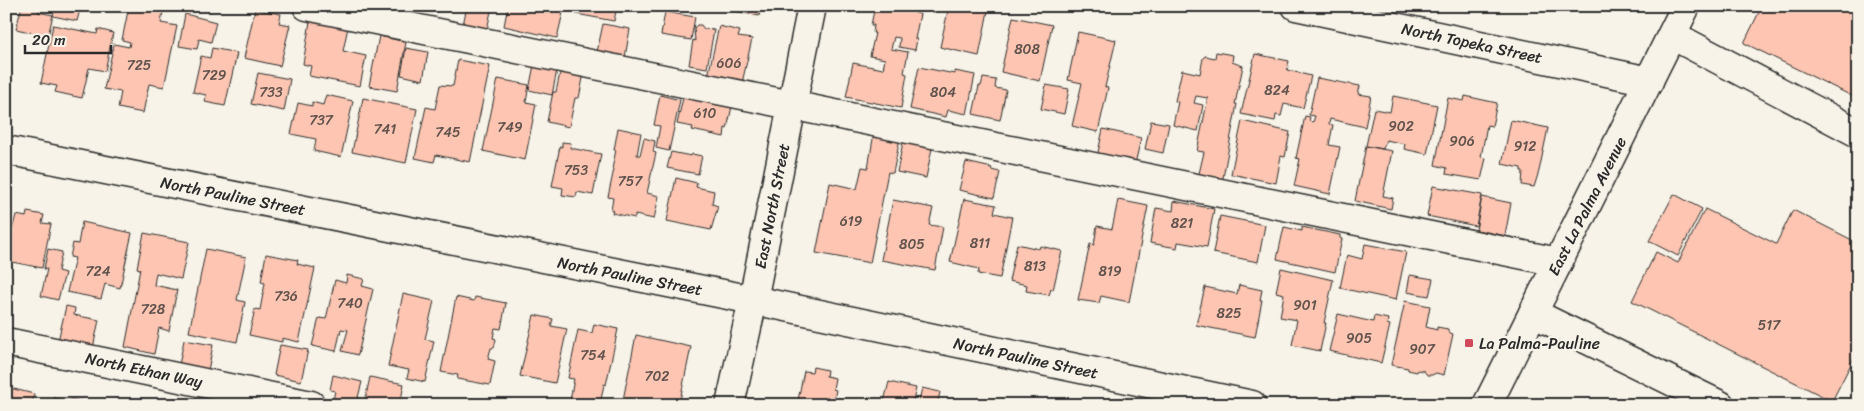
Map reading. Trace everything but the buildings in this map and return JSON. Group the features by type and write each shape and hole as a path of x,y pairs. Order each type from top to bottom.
{"street":[{"path":"307,6 1558,262"},
{"name":"East North Street","path":"730,405 812,6"},
{"name":"North Topeka Street","path":"1296,6 1649,81"},
{"name":"East La Palma Avenue","path":"1487,405 1686,6"},
{"path":"1672,35 1858,133"},
{"name":"North Pauline Street","path":"6,150 753,300 1252,405"},
{"path":"1533,313 1720,405"},
{"name":"North Ethan Way","path":"6,342 311,405"}],"place":[{"name":"La Palma-Pauline","path":"1469,343"}]}
